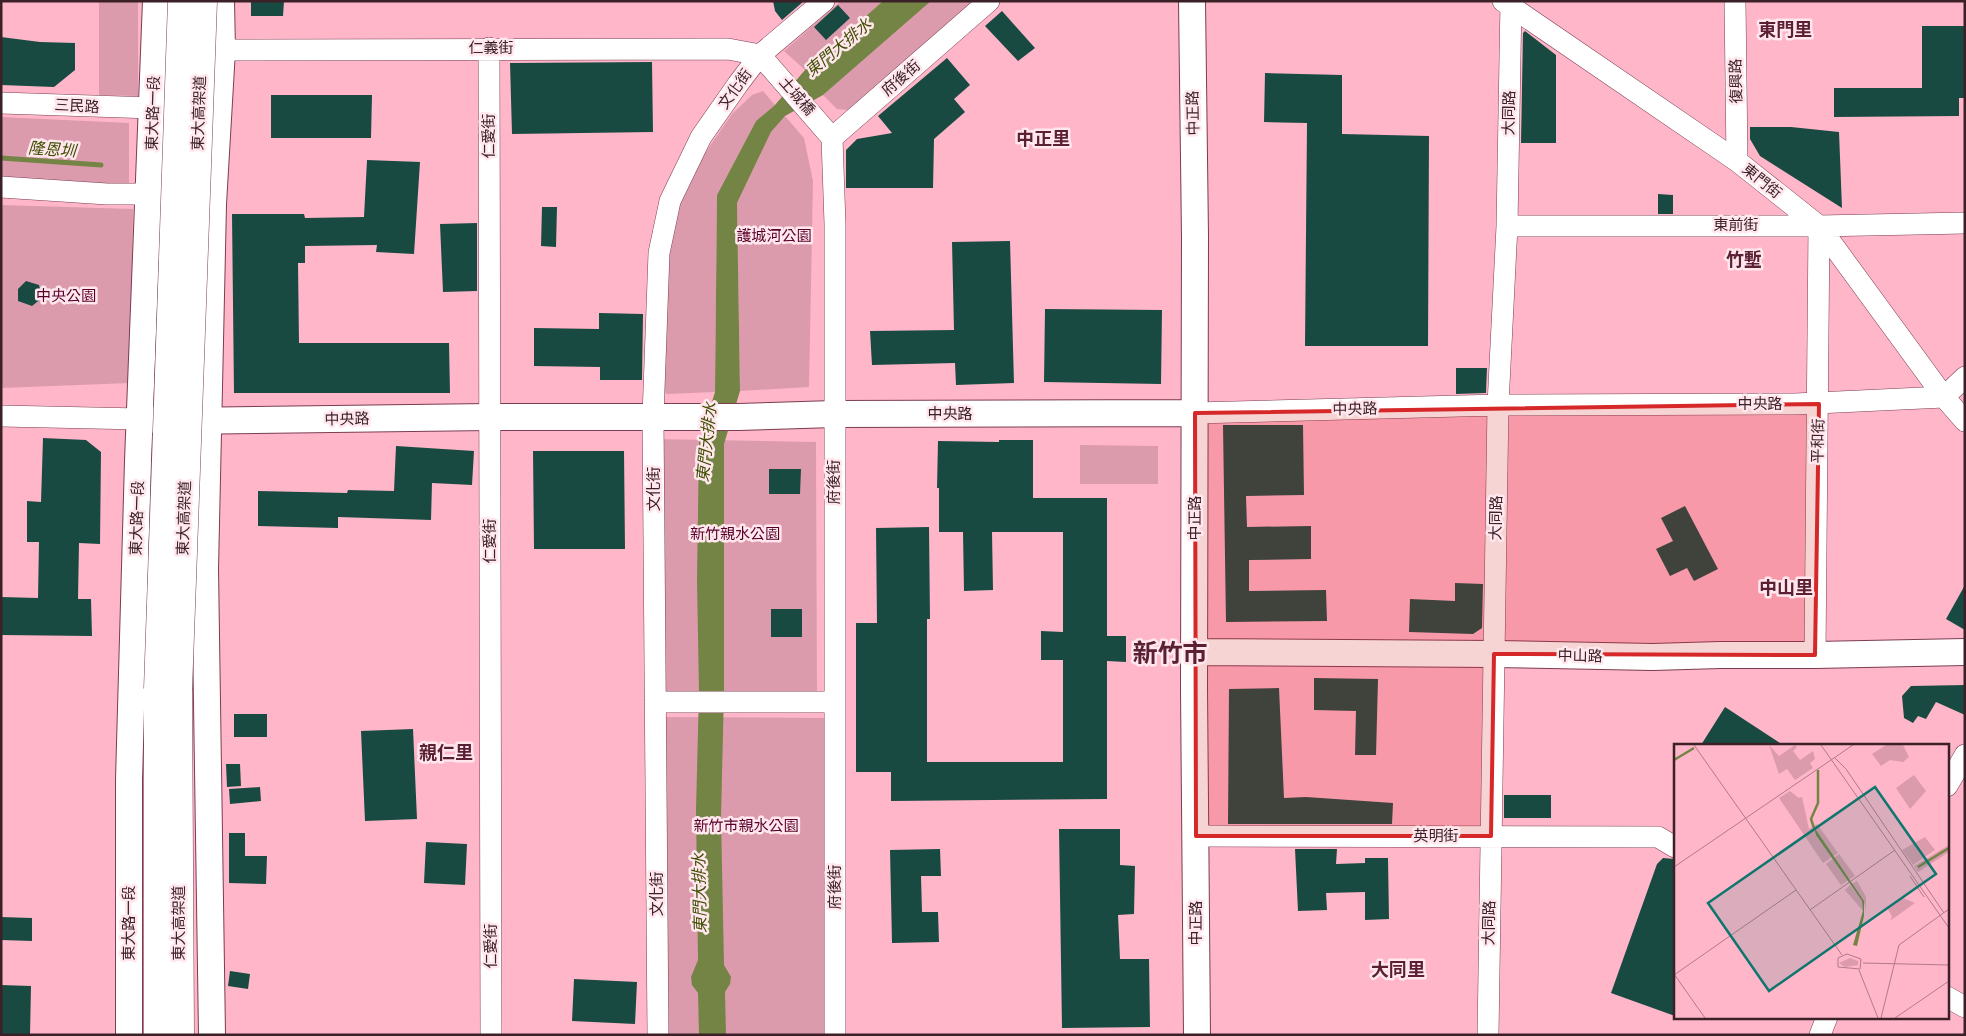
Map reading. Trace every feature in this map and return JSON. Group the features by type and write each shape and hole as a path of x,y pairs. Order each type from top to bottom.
{"main road":[{"name":"東大高架道","path":"158,1035 168,690 182,1"},
{"name":"東大高架道","path":"180,1035 168,690 203,1"}],"street":[{"name":"東大路一段","path":"129,1035 129,780 140,419 156,1"},
{"path":"212,1035 205,569 213,204 222,50 221,1"},
{"name":"文化街","path":"658,1035 653,417 659,253 670,201 701,137 760,55 824,1"},
{"name":"府後街","path":"835,1035 835,224 832,138 989,1"},
{"name":"中正路","path":"1192,1 1197,1035"},
{"name":"復興路","path":"1735,1 1737,161"},
{"name":"東門街","path":"1508,3 1737,161 1819,226 1944,397 1965,421"},
{"name":"大同路","path":"1488,1035 1498,405 1507,226 1508,3"},
{"name":"仁愛街","path":"489,48 491,1035"},
{"name":"仁義街","path":"222,50 724,48 760,55"},
{"name":"土城橋","path":"760,55 832,138"},
{"name":"三民路","path":"1,103 153,108"},
{"path":"1,187 107,194 150,194"},
{"name":"東前街","path":"1507,226 1819,226 1965,223"},
{"name":"平和街","path":"1816,655 1819,226"},
{"path":"1944,397 1965,377"},
{"name":"中央路","path":"1,416 208,420 738,417 834,414 1195,413 1498,405 1819,404 1944,397"},
{"name":"中山路","path":"1194,652 1653,657 1720,654 1816,655 1965,652"},
{"path":"655,702 834,702"},
{"path":"1948,784 1965,754"},
{"name":"英明街","path":"1196,836 1658,837 1674,846"},
{"path":"1948,999 1965,1008"},
{"path":"1820,1035 1827,1018"}],"highlighted area":[{"path":"1819,404 1815,655 1494,654 1491,836 1196,836 1195,413"}],"green space":[{"path":"99,1 138,1 138,96 99,95"},
{"path":"841,1 883,1 805,70 784,51"},
{"path":"931,1 978,1 848,110 837,109 823,95"},
{"name":"護城河公園","path":"763,91 775,105 756,121 717,195 715,392 667,394 663,391 665,260 678,207 694,169 732,114 752,95"},
{"name":"護城河公園","path":"785,116 804,138 813,181 809,387 740,391 737,203 771,132"},
{"path":"1,117 129,123 129,188 1,183"},
{"name":"中央公園","path":"1,205 133,209 130,383 1,388"},
{"name":"新竹親水公園","path":"653,439 816,442 817,695 655,699"},
{"path":"1080,445 1158,446 1158,484 1080,484"},
{"name":"新竹市親水公園","path":"656,717 834,718 835,1035 658,1035"}],"water":[{"name":"東門大排水","path":"883,1 931,1 823,95 785,116 771,132 737,203 740,391 724,444 724,691 721,817 724,965 731,977 730,984 725,992 726,1035 699,1035 698,993 692,985 691,977 698,960 696,810 699,692 697,580 699,443 715,392 717,195 756,121 775,105 805,70"}],"building":[{"path":"251,1 284,1 283,16 251,16"},
{"path":"773,1 804,1 782,20 775,11"},
{"path":"838,5 850,18 826,40 814,27"},
{"path":"1002,11 1035,48 1018,61 985,26"},
{"path":"1922,26 1965,26 1965,98 1959,98 1959,116 1834,117 1834,88 1922,88"},
{"path":"1525,31 1556,55 1556,143 1521,143 1523,33"},
{"path":"1,37 40,42 75,43 75,70 54,87 1,85"},
{"path":"947,58 970,85 954,99 965,112 934,139 933,188 846,188 846,150 857,139 892,133 878,116"},
{"path":"652,62 653,132 512,134 510,63"},
{"path":"1265,73 1342,75 1342,134 1429,136 1428,346 1305,346 1307,123 1264,122"},
{"path":"271,95 372,95 371,138 271,138"},
{"path":"1750,127 1791,127 1839,132 1842,208 1760,156 1750,139"},
{"path":"367,160 420,162 414,254 376,252 377,245 305,246 305,263 298,263 299,343 449,343 450,393 234,393 232,214 304,214 305,218 364,217"},
{"path":"1658,194 1673,195 1673,214 1658,214"},
{"path":"542,207 557,207 556,247 541,246"},
{"path":"477,223 477,291 443,292 440,224"},
{"path":"1010,241 1014,383 956,385 955,363 872,365 870,331 954,330 952,242"},
{"path":"26,281 39,285 42,298 32,306 18,301 18,289"},
{"path":"1045,309 1162,310 1161,384 1044,382"},
{"path":"599,313 643,314 642,380 600,380 600,367 534,366 534,328 599,329"},
{"path":"1456,368 1487,368 1486,393 1456,394"},
{"path":"1223,425 1303,425 1304,495 1246,496 1247,527 1311,526 1311,559 1249,560 1249,591 1326,590 1327,621 1226,622"},
{"path":"43,438 86,440 101,452 100,544 79,543 78,599 91,599 92,636 1,635 1,597 38,598 39,542 27,542 27,501 41,502"},
{"path":"999,440 1033,440 1033,498 1107,498 1107,636 1126,636 1126,662 1107,661 1107,799 891,801 891,772 856,772 856,623 877,623 876,528 929,527 930,619 927,619 927,762 1063,762 1063,660 1041,660 1041,631 1063,632 1063,532 992,532 993,590 964,591 963,532 939,532 939,488 937,488 938,441 999,442"},
{"path":"396,446 474,451 472,485 432,483 431,520 338,517 338,528 258,526 258,491 347,493 348,490 394,491"},
{"path":"533,451 624,451 625,549 534,549"},
{"path":"769,469 801,469 800,494 769,494"},
{"path":"1685,506 1718,569 1694,581 1687,568 1670,576 1656,549 1673,541 1661,518"},
{"path":"1455,583 1483,584 1482,628 1473,634 1409,632 1410,599 1455,601"},
{"path":"1965,585 1965,630 1946,619"},
{"path":"771,609 802,609 802,637 771,637"},
{"path":"1314,678 1378,679 1376,755 1355,755 1356,711 1314,710"},
{"path":"1965,685 1965,715 1936,702 1926,719 1918,716 1913,723 1904,718 1902,696 1911,686"},
{"path":"1279,688 1284,798 1306,797 1393,803 1392,824 1228,824 1229,689"},
{"path":"1725,707 1781,744 1702,744"},
{"path":"234,714 267,714 267,737 234,737"},
{"path":"413,729 417,819 365,821 361,731"},
{"path":"226,764 240,764 241,786 227,787"},
{"path":"260,787 261,801 230,804 229,789"},
{"path":"1504,795 1551,795 1551,818 1504,818"},
{"path":"1059,829 1120,829 1120,865 1135,866 1134,914 1118,915 1120,959 1149,959 1150,1027 1062,1028"},
{"path":"229,833 245,833 245,856 267,856 266,884 229,883"},
{"path":"426,842 467,844 465,885 424,883"},
{"path":"940,849 941,876 921,876 922,912 938,912 939,942 892,943 890,850"},
{"path":"1295,849 1337,849 1336,864 1365,863 1365,858 1388,858 1389,919 1365,920 1365,892 1326,893 1327,910 1298,911"},
{"path":"1663,858 1674,859 1674,1016 1611,993 1657,864"},
{"path":"1,917 32,918 32,941 1,940"},
{"path":"230,971 250,974 248,989 228,986"},
{"path":"574,979 637,982 635,1024 572,1021"},
{"path":"1,985 31,986 30,1035 1,1035"}],"waterway":[{"name":"隆恩圳","path":"1,158 101,165"}],"district":[{"name":"東門里","path":"1785,30"},
{"name":"中正里","path":"1043,139"},
{"name":"竹塹","path":"1744,260"},
{"name":"中山里","path":"1786,588"},
{"name":"新竹市","path":"1170,653"},
{"name":"親仁里","path":"446,753"},
{"name":"大同里","path":"1398,970"}]}
